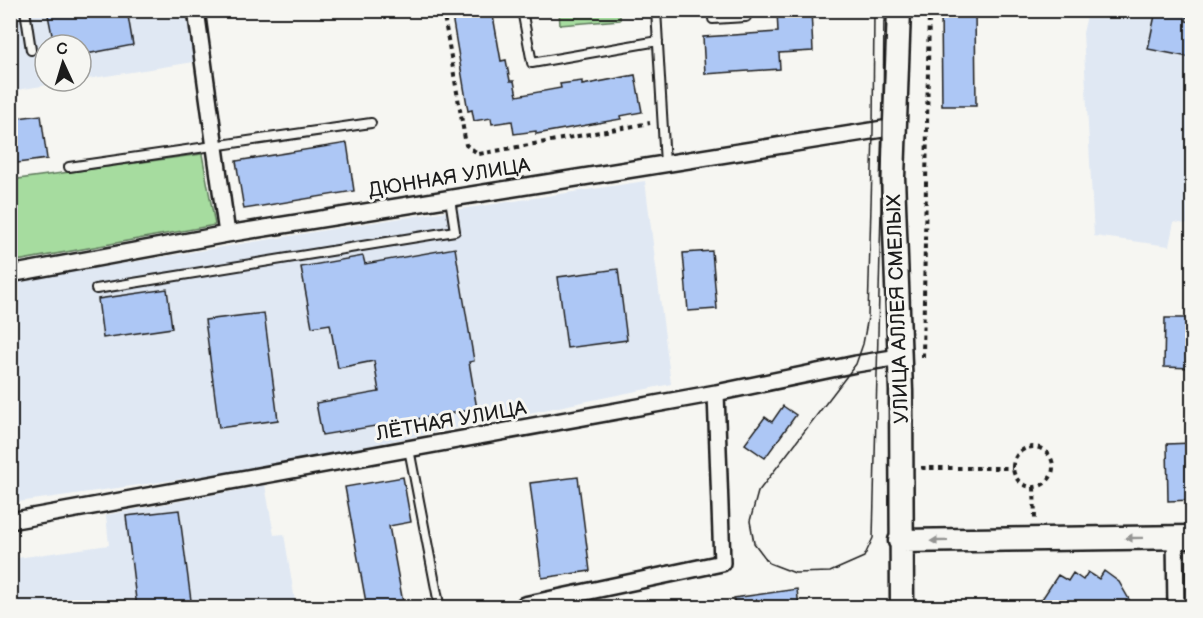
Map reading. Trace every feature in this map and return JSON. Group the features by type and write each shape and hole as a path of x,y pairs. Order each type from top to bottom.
{"main road":[{"name":"УЛИЦА АЛЛЕЯ СМЕЛЫХ","path":"899,10 893,177 899,357 902,608"},
{"path":"900,542 1184,537"}],"street":[{"path":"196,10 227,234"},
{"name":"ДЮННАЯ УЛИЦА","path":"10,274 227,234 883,129 895,129"},
{"name":"ЛЁТНАЯ УЛИЦА","path":"10,521 716,393 899,357"},
{"path":"524,604 722,563 716,393"},
{"path":"1176,608 1184,537"}],"lane":[{"path":"25,10 31,50"},
{"path":"522,10 531,63 658,41"},
{"path":"656,10 665,164"},
{"path":"713,19 746,17 746,10"},
{"path":"69,167 371,123"},
{"path":"96,289 455,231 450,199"},
{"path":"409,449 439,604"}],"path":[{"path":"443,10 466,145 479,154 663,120"},
{"path":"923,368 929,10"},
{"path":"1040,448 1052,458 1052,474 1042,485 1034,487 1020,482 1013,468 1019,453 1025,449 1040,448"},
{"path":"923,461 923,468 1013,468"},
{"path":"1034,487 1036,539"}],"shaded area":[{"path":"11,11 186,11 194,62 93,78 93,33 33,33 33,87 11,91"},
{"path":"1088,11 1192,11 1192,225 1174,222 1169,246 1094,236 1083,33"},
{"path":"645,181 671,384 260,468 11,503 11,282 362,224"},
{"path":"265,485 274,535 284,534 296,607 11,607 10,559 109,545 106,515"}],"green space":[{"path":"559,11 620,11 620,20 560,25"},
{"path":"202,154 215,225 11,262 11,180"}],"building":[{"path":"47,10 127,10 133,45 93,53 93,33 52,33"},
{"path":"451,10 492,10 501,61 506,60 510,81 514,81 517,96 561,88 560,84 582,81 582,85 635,75 642,112 620,116 621,119 536,134 536,131 514,134 512,121 492,124 491,118 474,121 472,110 468,111"},
{"path":"777,10 811,10 813,51 779,53 780,69 705,74 703,37 778,32"},
{"path":"941,10 975,10 976,106 942,106"},
{"path":"1156,10 1188,10 1186,21 1192,22 1189,57 1148,49"},
{"path":"41,115 47,159 10,164 10,119"},
{"path":"347,143 354,191 244,209 236,161"},
{"path":"455,248 474,361 469,362 477,409 322,435 316,403 379,392 374,361 338,368 330,324 312,327 301,267 363,256 365,264"},
{"path":"712,251 717,309 688,311 683,253"},
{"path":"618,269 627,340 567,348 558,277"},
{"path":"167,289 172,328 103,338 98,299"},
{"path":"264,313 278,420 219,428 205,320"},
{"path":"1165,318 1192,318 1192,368 1164,367"},
{"path":"783,406 796,415 765,458 745,444 765,417 772,422"},
{"path":"1192,443 1192,500 1168,501 1167,444"},
{"path":"403,477 411,522 389,526 404,608 367,608 345,487"},
{"path":"578,477 590,571 542,578 530,483"},
{"path":"179,510 192,608 137,608 126,516"},
{"path":"1104,571 1119,582 1134,608 1036,608 1058,575 1068,581 1073,573 1083,580 1088,572 1099,579"},
{"path":"797,589 799,608 735,608 734,598"}],"tram line":[{"path":"874,10 868,317 863,344 856,364 758,492 750,521 754,543 769,563 795,573 830,572 864,557 873,538 884,10"}]}
